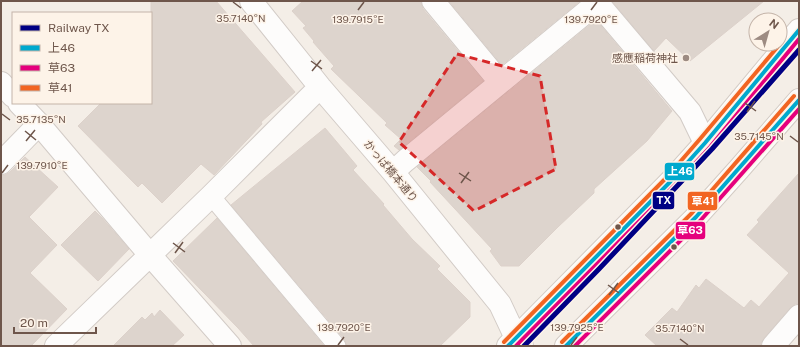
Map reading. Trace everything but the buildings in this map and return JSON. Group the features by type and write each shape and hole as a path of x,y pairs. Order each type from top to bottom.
{"street":[{"name":"かっぱ橋本通り","path":"251,1 320,87 393,172 500,304 515,343"},
{"path":"433,1 500,82"},
{"path":"393,172 597,2 690,112 705,143"},
{"path":"515,343 670,182 705,143 799,30"},
{"path":"1,83 12,95"},
{"path":"56,346 211,196 320,87"},
{"path":"566,346 696,217 799,100"},
{"path":"20,104 39,124 150,255 230,346"},
{"path":"1,162 39,124"},
{"path":"211,196 337,346"},
{"path":"773,346 799,316"}],"highlighted area":[{"path":"457,54 540,76 556,169 474,211 399,142"}],"rail line":[{"name":"TX","path":"524,346 712,149 799,50"}],"transit line":[{"name":"上46","path":"508,346 670,182 705,143 799,30"},
{"name":"草63","path":"516,346 674,186 710,147 799,39"},
{"name":"草41","path":"504,342 666,178 773,52"},
{"name":"草41","path":"562,342 692,213 794,96"},
{"name":"上46","path":"566,346 696,217 799,100"},
{"name":"草63","path":"575,346 700,221 799,109"}],"place":[{"name":"感應稲荷神社","path":"686,58"}]}
